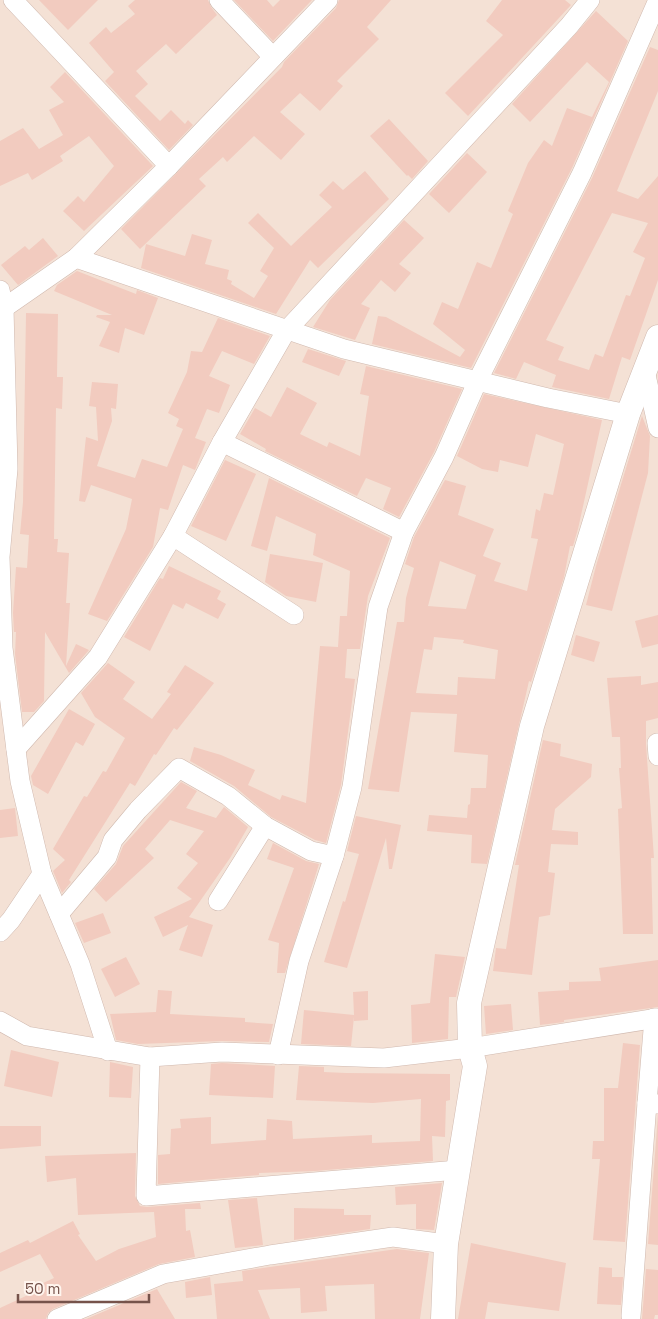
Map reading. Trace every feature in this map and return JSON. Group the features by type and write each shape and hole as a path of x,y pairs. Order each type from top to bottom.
{"street":[{"path":"13,0 169,166"},
{"path":"219,0 273,57"},
{"path":"108,1051 83,972 42,874 20,781 3,648 0,557 8,468 2,299 76,258 169,166 328,0"},
{"path":"16,748 98,657 173,536 222,442 286,330 377,235 569,26 590,0"},
{"path":"278,1055 299,961 334,856 352,787 378,607 404,532 444,456 478,380 582,173 658,0"},
{"path":"76,258 344,349 548,398 628,414"},
{"path":"443,1319 446,1244 476,1066 470,1048 469,1003 532,726 628,414 658,339"},
{"path":"645,370 658,428"},
{"path":"222,442 404,532"},
{"path":"173,536 294,615"},
{"path":"658,743 658,756"},
{"path":"59,914 107,857 114,840 138,810 179,768 228,796 265,826 311,851 334,856"},
{"path":"218,901 265,826"},
{"path":"0,932 11,920 42,874"},
{"path":"0,1021 27,1036 150,1057 222,1052 384,1058 470,1048 656,1018 652,1103 631,1316"},
{"path":"150,1057 146,1196 458,1170"},
{"path":"57,1319 163,1274 393,1236 446,1244"}],"shaded area":[{"path":"0,0 658,0 658,1319 0,1319"}],"building":[{"path":"39,0 98,0 68,30"},
{"path":"135,0 208,0 217,15 176,54 166,44 136,71 148,84 135,96 160,121 171,110 185,124 188,120 193,125 169,150 105,81 114,72 89,43 106,27 111,33 135,14 128,6"},
{"path":"234,0 267,0 273,7 280,0 312,0 273,41"},
{"path":"339,0 391,0 367,27 379,39 337,81 343,86 320,111 300,93 280,112 305,134 281,160 254,136 227,162 223,157 199,179 206,186 140,249 121,229 282,67 284,62 336,8"},
{"path":"502,0 565,0 571,5 468,116 445,93 503,35 486,21"},
{"path":"596,11 628,41 572,168 471,368 372,344 378,316 386,317 460,357 465,350 433,324 442,302 458,309 477,262 491,268 513,214 508,211 528,163 544,140 552,146 567,108 592,117 609,82 587,62 530,122 512,104"},
{"path":"650,47 658,50 658,91 617,191 638,199 658,176 658,280 630,360 622,357 609,399 552,387 556,375 524,362 516,379 494,373 592,178","holes":["612,213 648,223 633,252 645,258 630,296 626,295 603,357 595,354 589,370 558,360 564,347 546,340"]},
{"path":"65,72 153,166 84,231 63,211 78,196 84,202 114,166 89,136 60,156 63,161 32,180 28,173 0,186 0,141 23,128 39,149 63,135 49,110 64,102 50,87"},
{"path":"389,119 428,161 412,179 370,136"},
{"path":"467,153 487,172 449,213 429,194"},
{"path":"365,171 389,199 318,268 310,260 276,314 141,268 146,244 185,256 192,234 212,240 205,264 229,270 227,279 232,281 231,284 254,298 268,276 260,271 274,248 248,223 258,213 291,246 332,207 319,195 333,181 343,190"},
{"path":"404,220 424,238 399,264 411,273 395,292 381,280 361,304 370,308 355,340 313,327 330,300"},
{"path":"43,238 58,256 18,285 1,265 25,246 29,250"},
{"path":"77,271 136,294 137,290 158,298 144,335 125,328 119,353 99,346 110,322 96,317 97,315 112,315 54,291 57,285"},
{"path":"26,313 58,314 57,377 63,377 62,409 56,408 54,539 58,539 57,552 69,553 66,603 70,603 66,666 76,644 89,650 69,673 45,632 44,701 34,712 22,712 15,654 16,632 14,632 13,613 16,567 27,568 29,535 20,534 23,502"},
{"path":"218,318 270,336 254,364 222,351 209,376 230,385 219,413 207,409 195,438 206,442 195,470 183,465 168,510 160,508 153,547 107,621 88,614 126,529 132,499 91,485 85,502 79,501 86,437 98,441 96,407 89,406 92,382 118,384 116,409 111,408 112,421 97,466 135,478 142,459 167,467 183,429 176,426 179,419 168,413 187,372 191,351 202,352"},
{"path":"308,349 346,361 339,376 302,362"},
{"path":"366,366 462,389 434,452 399,517 383,509 391,488 366,478 357,496 265,451 266,449 240,434 255,408 271,417 287,387 317,403 300,434 327,447 329,442 360,456 369,396 360,394"},
{"path":"484,394 602,420 578,529 573,546 570,546 564,577 531,682 529,681 487,864 471,863 472,835 427,831 429,815 467,818 471,788 486,788 488,755 454,752 457,714 411,712 399,792 368,789 397,622 404,622 406,598 414,568 405,564 414,537 445,480 466,486 458,515 494,529 483,556 501,563 494,581 527,591 538,539 531,538 536,509 540,511 544,493 553,495 564,444 536,434 528,467 500,460 498,472 482,469 457,456","holes":["440,561 476,575 466,609 428,606","434,637 464,640 463,643 498,650 495,679 458,677 457,695 416,693 424,649 432,650"]},
{"path":"642,416 650,436 648,473 612,611 586,605"},
{"path":"225,460 256,474 226,541 191,526"},
{"path":"269,478 390,538 368,596 360,649 347,649 345,678 355,679 341,785 326,843 315,840 271,817 234,786 190,761 194,747 221,755 255,770 248,785 280,800 282,795 306,803 320,646 338,647 340,616 347,616 350,571 313,555 316,534 276,516 267,551 251,546"},
{"path":"270,554 323,563 316,602 286,596 265,582"},
{"path":"169,566 221,591 217,599 226,604 218,619 186,603 183,609 173,604 150,651 124,637 160,578 163,579"},
{"path":"658,615 658,644 642,648 635,621"},
{"path":"576,635 600,642 594,662 571,655"},
{"path":"108,663 135,682 123,699 152,719 171,694 167,692 185,665 214,683 177,730 174,728 156,755 154,754 135,786 130,783 69,880 71,882 62,893 53,871 65,860 53,849 84,796 87,797 103,771 106,772 125,738 95,717 81,693"},
{"path":"641,676 641,685 658,682 658,718 646,721 654,858 651,858 653,934 623,934 618,809 622,808 619,768 621,768 620,737 612,737 607,678"},
{"path":"69,709 95,724 83,746 76,742 48,794 33,785 31,776"},
{"path":"543,740 561,744 560,756 592,764 591,777 555,809 552,830 578,832 578,845 551,844 548,872 555,873 550,915 539,917 532,975 493,971 496,948 506,949 519,865 515,865"},
{"path":"181,782 197,791 186,808 216,818 224,807 248,827 230,858 189,917 213,925 202,957 179,950 188,925 163,937 154,917 192,899 177,888 198,863 186,854 204,831 170,820 145,849 154,858 106,902 94,889 116,864 123,846"},
{"path":"15,808 18,836 0,838 0,810"},
{"path":"356,816 401,825 392,869 389,869 386,838 347,968 324,962 359,854 347,851"},
{"path":"273,843 306,861 319,864 285,973 277,973 279,943 268,940 294,868 267,859"},
{"path":"103,913 111,933 84,943 75,923"},
{"path":"435,954 465,957 456,997 449,997 448,1039 412,1043 411,1005 430,1003"},
{"path":"126,957 140,984 115,997 101,969"},
{"path":"658,960 658,1007 540,1025 538,992 569,990 569,982 601,981 599,968"},
{"path":"158,990 172,991 170,1014 245,1018 245,1022 273,1024 269,1042 222,1041 138,1044 116,1040 110,1014 156,1012"},
{"path":"368,991 368,1020 354,1021 354,1017 351,1046 301,1044 304,1010 354,1015 353,992"},
{"path":"511,1004 513,1030 486,1034 484,1006"},
{"path":"623,1043 640,1045 625,1242 593,1240 600,1159 592,1159 593,1141 604,1141 604,1088 618,1088"},
{"path":"11,1050 59,1062 52,1097 4,1086"},
{"path":"110,1062 133,1067 131,1098 109,1097"},
{"path":"211,1064 275,1066 273,1098 209,1095"},
{"path":"299,1066 324,1067 324,1072 450,1074 450,1100 446,1101 445,1137 432,1136 433,1161 315,1171 259,1173 259,1175 158,1184 158,1155 170,1154 171,1129 181,1128 180,1119 211,1117 211,1144 266,1140 267,1119 292,1121 293,1139 372,1135 372,1143 420,1141 421,1099 373,1103 296,1100"},
{"path":"658,1115 658,1245 648,1244"},
{"path":"0,1126 41,1126 41,1146 0,1149"},
{"path":"136,1153 135,1196 140,1206 200,1203 201,1209 185,1209 186,1231 190,1230 195,1257 159,1264 53,1309 48,1313 46,1319 0,1319 0,1308 28,1295 26,1291 54,1278 40,1254 0,1272 0,1253 28,1240 30,1243 73,1221 80,1234 78,1235 96,1261 119,1249 156,1237 154,1212 78,1215 76,1178 47,1182 45,1156"},
{"path":"442,1183 434,1230 416,1229 416,1204 396,1205 395,1187"},
{"path":"257,1198 263,1245 235,1248 228,1200"},
{"path":"294,1208 344,1209 344,1215 371,1215 370,1229 294,1240"},
{"path":"471,1243 566,1263 559,1311 488,1302 485,1319 458,1319"},
{"path":"397,1249 429,1253 420,1319 375,1319 374,1284 325,1286 327,1311 301,1313 300,1288 258,1290 270,1319 217,1319 214,1284 243,1281 242,1271"},
{"path":"599,1267 612,1268 612,1277 623,1277 621,1305 597,1304"},
{"path":"646,1269 658,1270 658,1315 655,1315 654,1319 642,1319"},
{"path":"210,1277 212,1295 186,1298 185,1282"},
{"path":"157,1289 175,1319 86,1319"}]}
